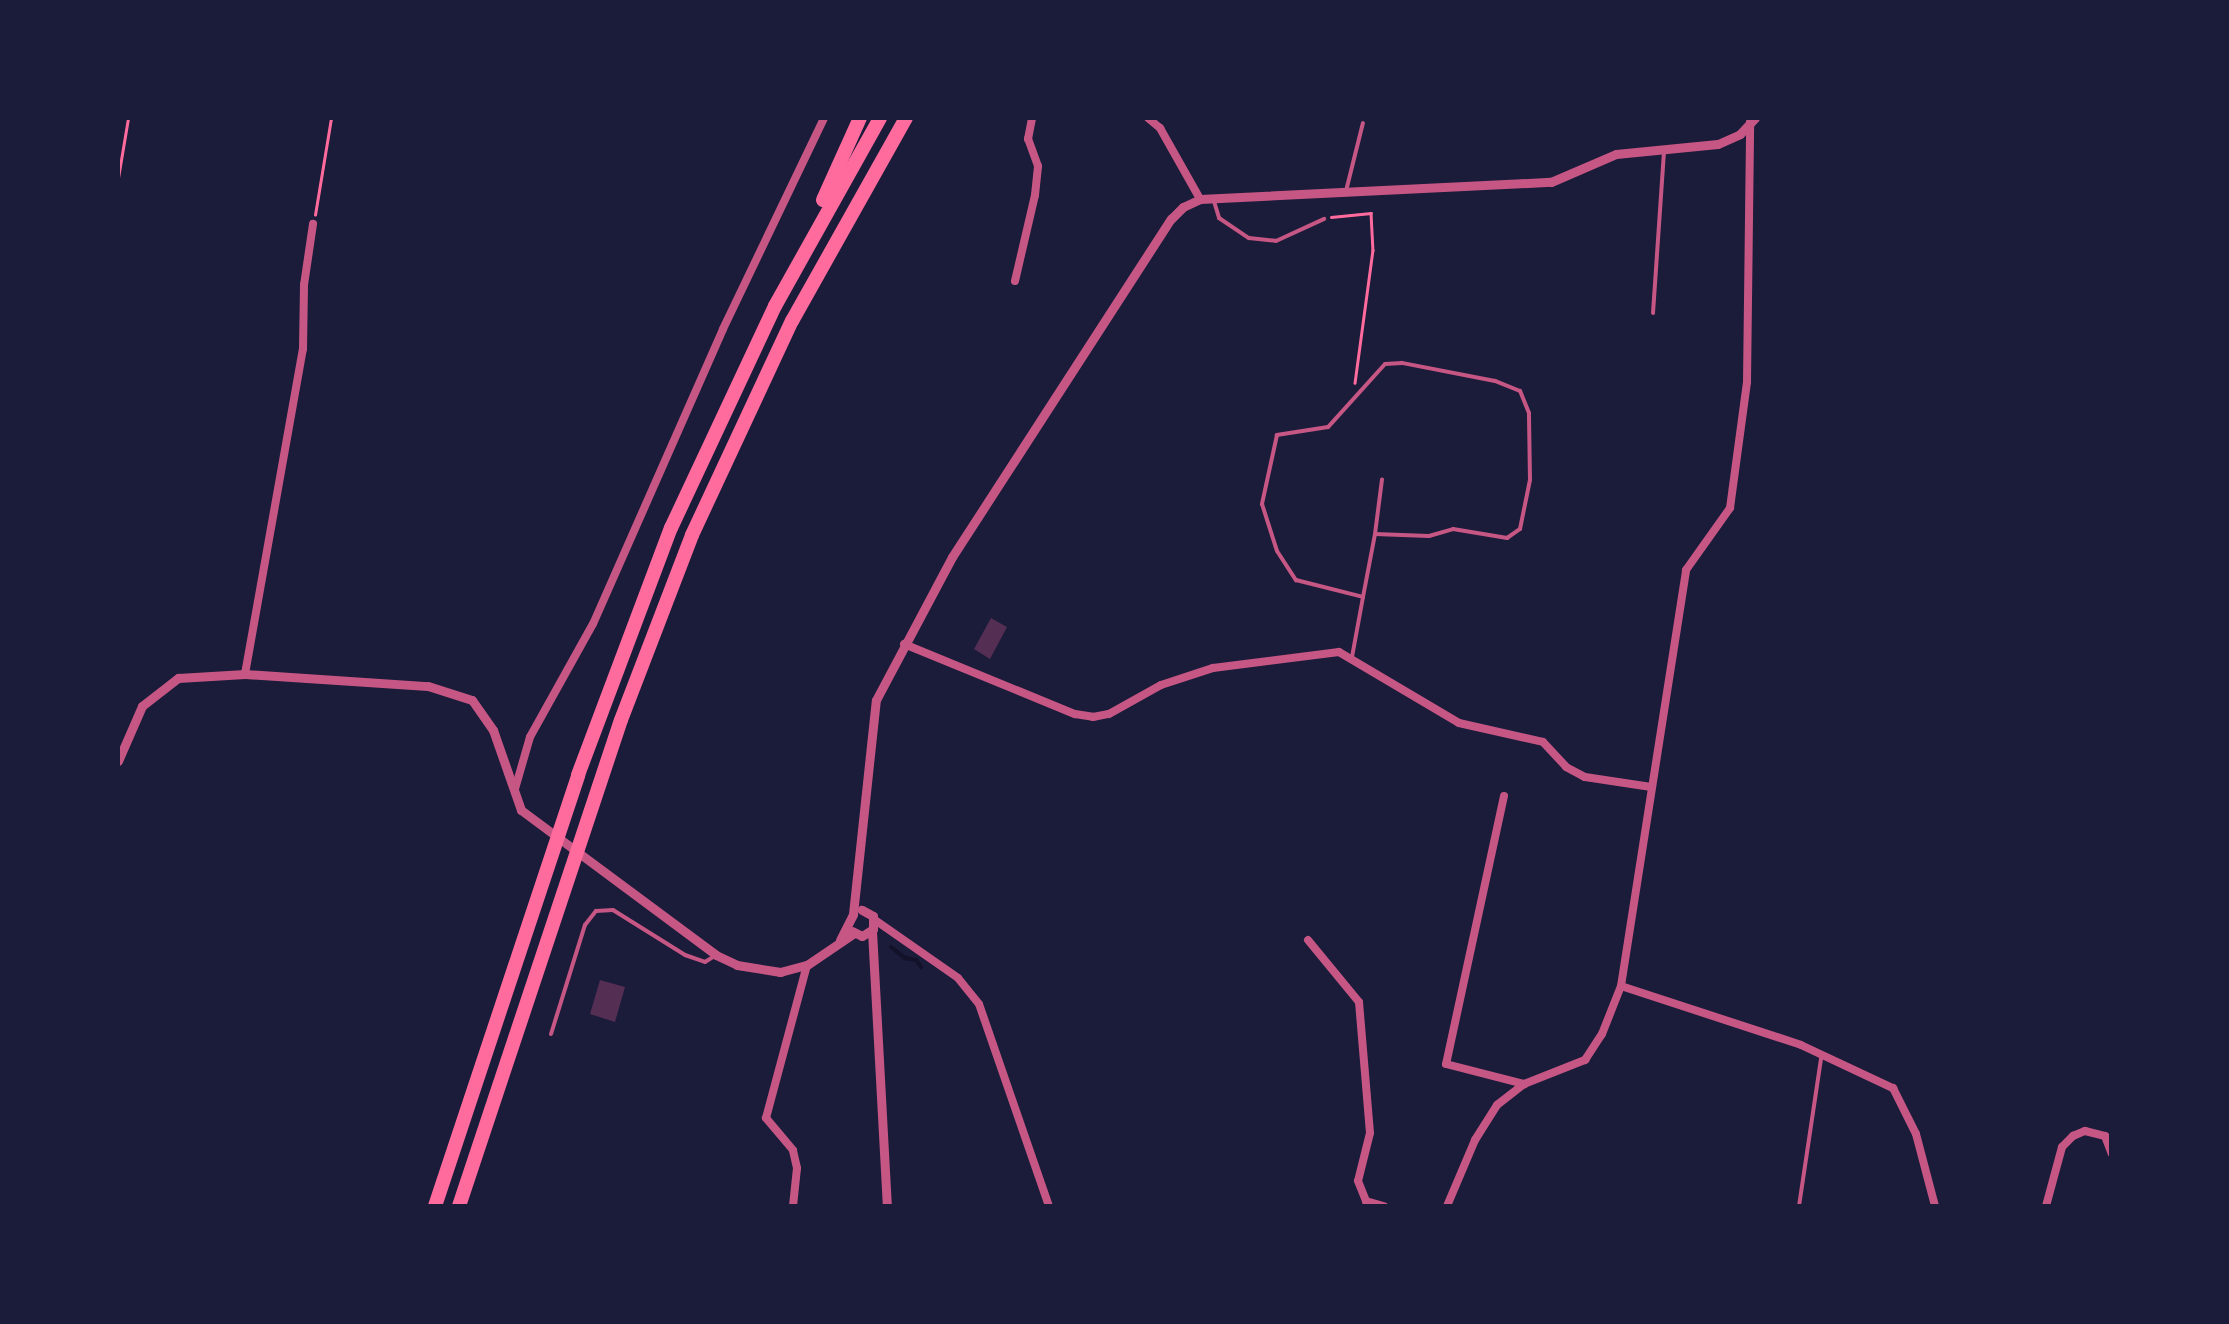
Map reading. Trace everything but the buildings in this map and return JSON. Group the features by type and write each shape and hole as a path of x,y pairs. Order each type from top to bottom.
{"highway":[{"path":"436,1206 618,664 696,471 860,118"},
{"path":"775,306 880,118"},
{"path":"459,1206 616,734 680,566 792,322 906,118"}],"street":[{"path":"513,796 530,737 593,624 722,329 824,118"},
{"path":"1015,280 1035,195 1038,166 1028,140 1032,118"},
{"path":"1148,118 1160,128 1200,199"},
{"path":"118,761 142,706 157,690 178,678 245,674 428,686 472,700 493,730 513,796 529,816 716,955 760,971 807,965 852,930 858,912 856,891 876,700 952,557 1171,219 1200,199 1551,182 1616,154 1707,147 1750,122 1753,148 1748,382 1730,508 1686,570 1621,986 1602,1034 1585,1060 1507,1093 1486,1122 1447,1206"},
{"path":"245,674 303,349 304,285 313,224"},
{"path":"904,644 1075,714 1093,717 1109,714 1161,685 1213,668 1324,650 1352,657 1459,724 1543,742 1566,767 1585,777 1651,787"},
{"path":"1504,796 1446,1064 1524,1084"},
{"path":"858,912 872,929 875,950 887,1206"},
{"path":"852,930 872,929 894,936 958,978 980,1004 1049,1206"},
{"path":"1308,940 1359,1002 1370,1134 1358,1181 1366,1201 1384,1206"},
{"path":"793,1206 798,1168 793,1150 766,1118 807,965"},
{"path":"1621,986 1801,1045 1893,1088 1916,1134 1934,1206"},
{"path":"2046,1206 2062,1147 2073,1136 2085,1131 2105,1136 2112,1154"}],"lane":[{"path":"1345,192 1362,123"},
{"path":"1653,313 1664,150"},
{"path":"1213,198 1219,218 1249,238 1276,241 1324,219"},
{"path":"1363,597 1296,580 1276,551 1262,512 1277,435 1328,427 1378,369 1402,363 1512,386 1520,391 1529,413 1530,480 1524,517 1514,535 1453,528 1429,536 1375,534"},
{"path":"1352,657 1382,479"},
{"path":"550,1034 585,925 596,911 613,910 685,955 705,962 716,955"},
{"path":"1799,1206 1822,1056"}],"path":[{"path":"118,178 128,118"},
{"path":"313,224 331,118"},
{"path":"1324,219 1371,213 1372,250 1353,396"}],"waterway":[{"path":"891,947 905,958 916,960 921,967"}]}
